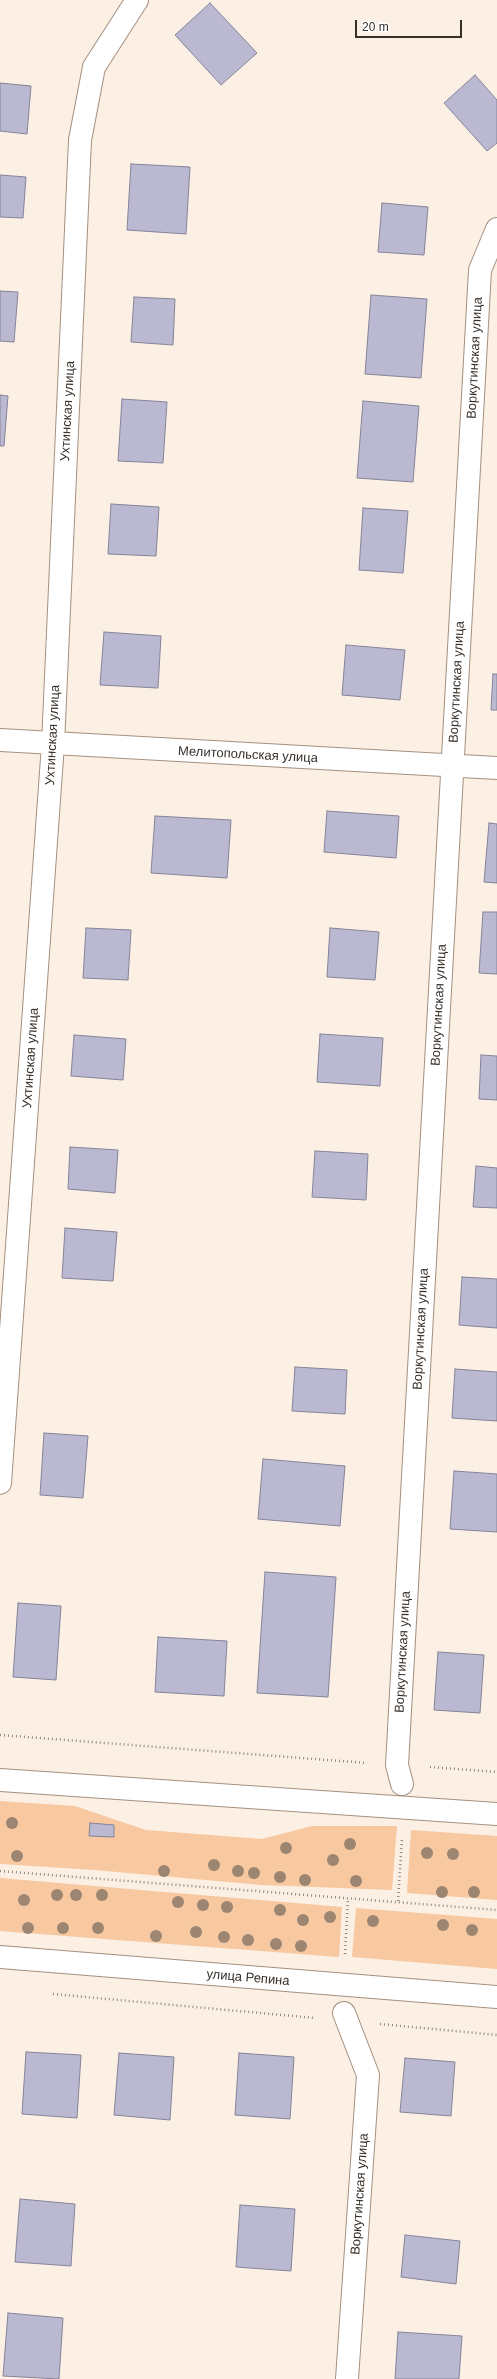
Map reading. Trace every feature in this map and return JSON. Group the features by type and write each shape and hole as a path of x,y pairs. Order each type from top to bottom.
{"street":[{"name":"Ухтинская улица","path":"0,1483 53,744 80,140 94,67 137,0"},
{"name":"Воркутинская улица","path":"400,1775 452,766 480,270 497,229"},
{"name":"Мелитопольская улица","path":"0,740 497,768"},
{"path":"0,1780 497,1814"},
{"name":"улица Репина","path":"0,1957 497,1997"},
{"name":"Воркутинская улица","path":"345,2017 368,2075 347,2379"}],"path":[{"path":"0,1735 400,1775 497,1772"},
{"path":"398,1902 402,1831"},
{"path":"0,1871 497,1910"},
{"path":"345,1957 348,1899"},
{"path":"47,1993 345,2017 497,2035"}],"shaded area":[{"path":"0,1801 75,1806 146,1830 262,1839 312,1826 397,1826 392,1890 261,1885 95,1870 0,1864"},
{"path":"411,1830 497,1836 497,1900 407,1893"},
{"path":"0,1878 342,1907 339,1957 0,1931"},
{"path":"356,1908 497,1919 497,1969 352,1957"}],"building":[{"path":"210,3 257,53 221,85 175,35"},
{"path":"475,75 497,100 497,143 487,151 444,103"},
{"path":"0,83 31,86 27,134 0,131"},
{"path":"131,164 190,167 186,234 127,230"},
{"path":"0,175 26,177 23,218 0,217"},
{"path":"382,203 428,207 424,255 378,252"},
{"path":"0,291 18,292 14,342 0,341"},
{"path":"371,295 427,299 421,378 365,374"},
{"path":"134,297 175,299 173,345 131,342"},
{"path":"0,395 8,396 4,446 0,446"},
{"path":"122,399 167,402 163,463 118,461"},
{"path":"363,401 419,406 413,482 357,478"},
{"path":"111,504 159,507 156,556 108,554"},
{"path":"363,508 408,511 403,573 359,570"},
{"path":"104,632 161,636 158,688 100,685"},
{"path":"346,645 405,650 400,700 342,695"},
{"path":"493,674 497,674 497,710 491,710"},
{"path":"327,811 399,816 396,858 324,852"},
{"path":"155,816 231,820 227,878 151,873"},
{"path":"489,823 497,824 497,883 484,882"},
{"path":"483,912 497,912 497,974 479,973"},
{"path":"86,928 131,930 128,980 83,978"},
{"path":"330,928 379,932 375,980 327,977"},
{"path":"320,1034 383,1038 380,1086 317,1082"},
{"path":"74,1035 126,1039 123,1080 71,1076"},
{"path":"481,1055 497,1056 497,1100 479,1099"},
{"path":"70,1147 118,1150 115,1193 68,1189"},
{"path":"315,1151 368,1154 366,1200 312,1197"},
{"path":"476,1166 497,1168 497,1208 473,1207"},
{"path":"65,1228 117,1232 113,1281 62,1278"},
{"path":"462,1277 497,1279 497,1328 459,1325"},
{"path":"295,1367 347,1370 345,1414 292,1411"},
{"path":"455,1369 497,1372 497,1421 452,1418"},
{"path":"44,1433 88,1436 83,1498 40,1495"},
{"path":"263,1459 345,1466 340,1526 258,1519"},
{"path":"454,1471 497,1474 497,1532 450,1529"},
{"path":"265,1572 336,1577 328,1697 257,1693"},
{"path":"18,1603 61,1606 56,1680 13,1677"},
{"path":"158,1637 227,1641 224,1696 155,1692"},
{"path":"438,1652 484,1655 480,1713 434,1710"},
{"path":"90,1823 114,1825 114,1837 89,1836"},
{"path":"26,2052 81,2055 77,2118 22,2114"},
{"path":"119,2053 174,2057 170,2120 114,2115"},
{"path":"239,2053 294,2057 290,2119 235,2115"},
{"path":"405,2058 455,2062 451,2116 400,2112"},
{"path":"20,2199 75,2204 71,2266 15,2262"},
{"path":"240,2205 295,2209 291,2271 236,2267"},
{"path":"405,2235 460,2241 456,2284 401,2277"},
{"path":"8,2313 63,2318 59,2379 3,2376"},
{"path":"398,2332 462,2336 459,2379 395,2379"}]}
